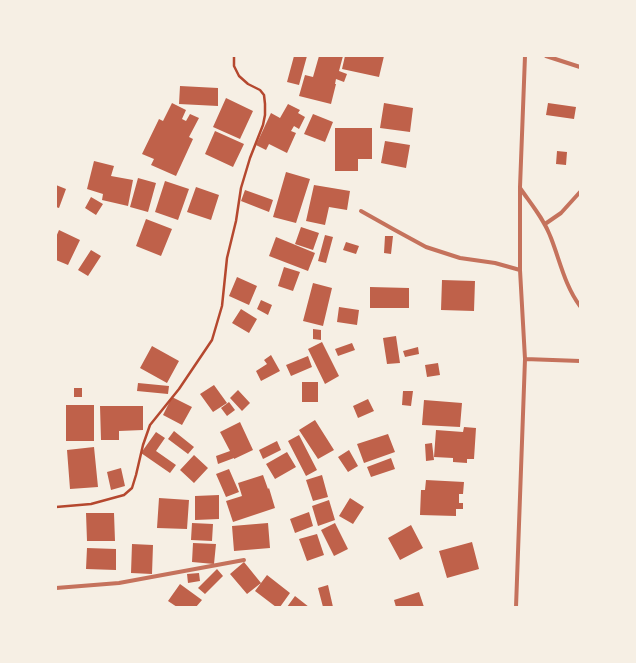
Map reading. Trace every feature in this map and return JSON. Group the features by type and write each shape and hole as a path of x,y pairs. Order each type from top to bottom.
{"street":[{"path":"516,607 525,359 520,270 520,187 525,56"},
{"path":"546,56 580,67"},
{"path":"520,187 545,224 564,277 574,298 580,306"},
{"path":"545,224 561,213 580,192"},
{"path":"361,211 426,247 460,258 495,263 520,270"},
{"path":"525,359 580,361"},
{"path":"56,588 119,583 244,560"}],"path":[{"path":"56,507 91,504 124,496 132,488 143,445 150,425 179,389 212,340 222,306 227,258 235,227 241,188 250,158 263,125 265,115 264,95 260,90 248,84 240,76 234,66 234,56"}],"building":[{"path":"294,56 307,56 299,85 287,82"},
{"path":"319,56 343,56 339,71 347,74 344,82 336,79 331,104 299,96 305,75 313,77"},
{"path":"345,56 384,56 379,77 342,69"},
{"path":"180,86 218,88 218,106 179,104"},
{"path":"226,98 253,111 240,139 213,127"},
{"path":"172,103 186,110 182,119 186,121 190,114 199,118 189,137 193,139 176,176 151,165 154,159 142,154 159,119 163,121"},
{"path":"384,103 413,108 410,132 380,128"},
{"path":"548,103 576,107 574,119 546,115"},
{"path":"288,104 300,110 298,113 305,117 299,129 294,126 291,131 296,133 287,153 269,144 266,150 256,145 271,113 280,118"},
{"path":"313,114 333,122 325,142 304,134"},
{"path":"335,128 372,128 372,159 358,159 358,171 335,171"},
{"path":"215,131 244,144 233,167 205,154"},
{"path":"385,141 410,145 406,168 381,163"},
{"path":"557,151 567,152 566,165 556,164"},
{"path":"94,161 114,166 111,176 133,180 128,206 102,200 103,194 87,189"},
{"path":"286,172 310,179 296,223 273,217"},
{"path":"138,178 156,183 148,212 130,207"},
{"path":"165,181 189,189 178,220 155,212"},
{"path":"56,185 66,189 59,208 56,207"},
{"path":"314,185 350,191 347,210 329,207 325,225 306,221"},
{"path":"196,187 219,195 211,220 187,212"},
{"path":"245,190 273,200 269,212 241,201"},
{"path":"91,197 103,204 96,215 85,208"},
{"path":"146,219 172,229 161,256 136,246"},
{"path":"301,227 319,233 313,250 295,244"},
{"path":"59,230 80,240 68,265 56,260 56,237"},
{"path":"325,235 333,237 326,263 318,261"},
{"path":"385,236 393,236 391,254 384,253"},
{"path":"276,237 315,253 308,271 269,256"},
{"path":"346,242 359,246 356,254 343,250"},
{"path":"91,250 101,256 88,276 78,270"},
{"path":"284,267 300,272 293,291 278,286"},
{"path":"237,277 257,286 249,305 229,296"},
{"path":"442,280 475,281 474,311 441,310"},
{"path":"313,283 332,288 323,326 303,321"},
{"path":"370,287 409,288 409,308 370,308"},
{"path":"261,300 272,305 268,315 257,309"},
{"path":"339,307 359,310 357,325 337,322"},
{"path":"241,309 257,319 249,333 232,323"},
{"path":"313,329 321,330 321,340 313,339"},
{"path":"396,336 400,363 387,364 383,338"},
{"path":"322,342 339,376 325,384 308,349"},
{"path":"352,343 355,350 338,356 335,349"},
{"path":"152,346 179,361 167,383 140,368"},
{"path":"418,347 419,354 405,357 403,351"},
{"path":"271,355 280,371 261,381 256,371 267,364 264,360"},
{"path":"308,356 312,367 291,376 286,365"},
{"path":"438,363 440,375 427,377 425,365"},
{"path":"302,382 318,382 318,402 302,402"},
{"path":"138,383 169,386 168,394 137,391"},
{"path":"214,385 227,403 213,412 200,394"},
{"path":"74,388 82,388 82,397 74,397"},
{"path":"238,390 250,403 242,411 230,398"},
{"path":"403,391 413,391 411,406 402,405"},
{"path":"172,397 192,407 182,425 163,415"},
{"path":"368,399 374,411 358,418 353,406"},
{"path":"424,400 462,403 460,427 422,425"},
{"path":"229,402 235,410 227,416 221,408"},
{"path":"66,405 94,405 94,441 66,441"},
{"path":"100,406 143,406 143,430 119,431 119,440 101,440"},
{"path":"315,420 334,450 318,459 299,430"},
{"path":"240,422 253,450 234,459 218,464 216,456 230,451 220,432"},
{"path":"464,427 476,428 474,459 467,459 467,463 453,462 453,458 434,457 436,430 463,432"},
{"path":"174,431 194,447 188,454 168,439"},
{"path":"156,432 165,438 156,451 176,465 170,473 141,453"},
{"path":"388,434 395,452 364,463 357,444"},
{"path":"299,435 317,470 306,476 288,441"},
{"path":"277,441 281,450 263,459 259,450"},
{"path":"432,443 434,460 426,461 425,444"},
{"path":"94,447 98,487 70,489 67,450"},
{"path":"349,450 358,466 348,472 338,457"},
{"path":"287,452 296,467 275,479 266,464"},
{"path":"194,455 208,468 194,483 180,470"},
{"path":"391,458 395,469 371,477 367,467"},
{"path":"121,468 125,486 111,490 107,472"},
{"path":"229,469 239,492 226,497 216,474"},
{"path":"263,475 275,508 233,522 226,501 242,496 238,483"},
{"path":"322,475 328,497 313,501 306,480"},
{"path":"426,480 464,482 463,494 459,494 459,503 463,503 463,509 456,509 456,516 420,515 421,490 425,490"},
{"path":"219,495 219,519 195,520 195,496"},
{"path":"159,498 189,500 187,529 157,528"},
{"path":"350,498 364,507 353,524 339,516"},
{"path":"329,500 335,520 318,526 312,506"},
{"path":"309,512 313,526 295,533 290,519"},
{"path":"86,513 114,513 115,541 87,541"},
{"path":"192,523 213,524 212,541 191,540"},
{"path":"268,523 270,548 234,551 232,526"},
{"path":"335,523 348,549 334,556 321,530"},
{"path":"411,525 423,548 400,560 388,538"},
{"path":"317,534 324,555 307,561 299,539"},
{"path":"472,542 479,569 447,578 439,551"},
{"path":"193,543 216,544 214,564 192,562"},
{"path":"132,544 153,545 152,574 131,573"},
{"path":"87,548 116,549 116,570 86,569"},
{"path":"244,562 261,583 247,594 230,574"},
{"path":"217,569 223,576 205,594 198,588"},
{"path":"199,573 200,581 188,583 187,574"},
{"path":"267,575 290,593 280,607 276,607 255,591"},
{"path":"180,584 202,600 196,607 177,607 168,601"},
{"path":"328,585 333,607 323,607 318,588"},
{"path":"419,592 424,607 396,607 394,600"},
{"path":"295,596 309,607 287,607"}]}
